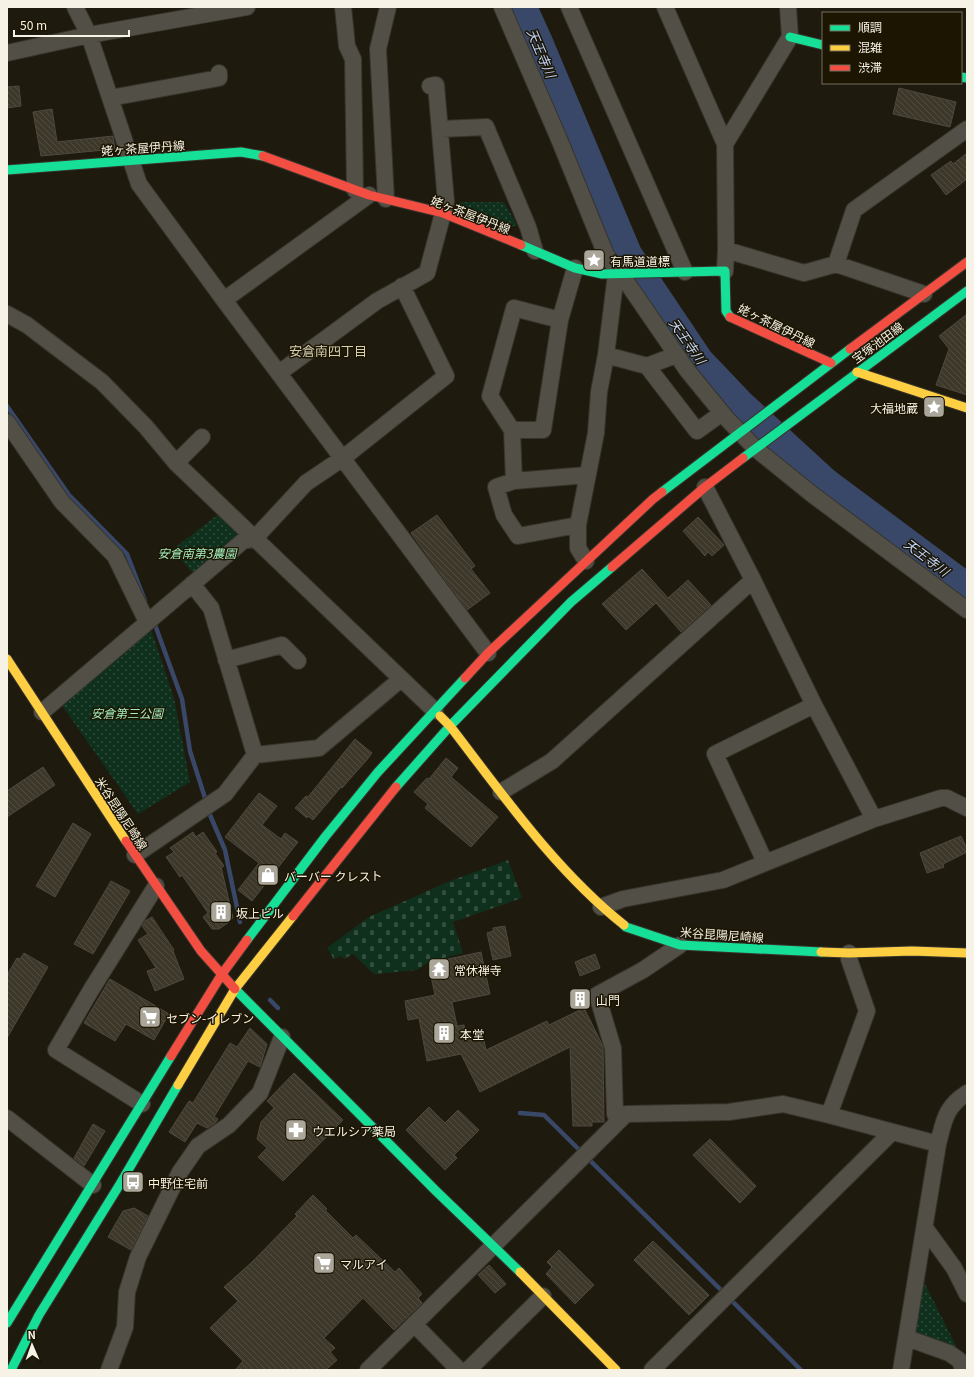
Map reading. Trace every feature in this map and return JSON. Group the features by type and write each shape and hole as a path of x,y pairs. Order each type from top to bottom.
{"street":[{"path":"75,7 89,35 139,184 488,653"},
{"path":"7,53 178,13 248,7"},
{"path":"224,300 362,193 353,59 346,46 343,7"},
{"path":"386,199 378,49 388,7"},
{"path":"502,7 553,125 606,255 622,274 687,370 722,413 813,495 967,610"},
{"path":"569,7 685,272"},
{"path":"665,7 725,144 725,271"},
{"path":"725,144 790,37 788,7"},
{"path":"790,37 822,45"},
{"path":"110,98 219,78"},
{"path":"279,373 377,301 428,273 446,202 441,129 436,85"},
{"path":"441,129 486,127 528,227 535,252"},
{"path":"836,264 854,210 967,129"},
{"name":"姥ヶ茶屋伊丹線","path":"7,170 241,152 259,154 362,193 443,213 575,268 602,274 725,271 726,311 730,316 831,363"},
{"path":"726,250 804,273 836,264 924,294"},
{"path":"7,1323 222,974 325,837 378,772 488,653 653,498 967,262"},
{"path":"512,430 543,430 560,320 575,268"},
{"path":"586,561 578,548 578,525 596,433 599,392 622,274"},
{"path":"42,712 243,541 255,538 306,483 343,458 446,376 402,286"},
{"name":"宝塚池田線","path":"450,726 571,602 705,487 967,291"},
{"path":"514,481 512,430 490,396 514,308 560,320"},
{"path":"7,314 27,325 102,382 146,427 176,463 434,711"},
{"path":"606,355 647,366 676,355"},
{"path":"647,366 697,431 722,413"},
{"path":"857,372 967,408"},
{"path":"7,422 62,502 115,556 147,622"},
{"path":"176,463 202,437"},
{"path":"578,525 518,536 504,515 496,487 514,481 587,475"},
{"path":"705,487 753,580 814,705 874,819"},
{"path":"501,792 552,761 753,580"},
{"path":"192,584 210,608 255,755"},
{"path":"226,660 282,645 298,661"},
{"name":"米谷昆陽尼崎線","path":"7,659 135,856 201,951 234,989 436,1191 494,1246 616,1370"},
{"path":"135,856 225,794 255,755 319,748 401,679"},
{"path":"765,862 714,754 814,705"},
{"name":"米谷昆陽尼崎線","path":"434,711 450,726 537,839 601,906 626,927 680,945 849,953 912,951 967,953"},
{"path":"11,1370 39,1315 120,1184 234,989 263,955 393,790 450,726"},
{"path":"601,906 623,899 723,880 874,819 941,798 947,798 967,808"},
{"path":"142,1104 56,1050 91,990 156,886"},
{"path":"618,1122 615,1114 613,1048 597,995 643,970 680,945"},
{"path":"829,1114 867,1012 849,959 849,953"},
{"path":"109,1370 125,1326 127,1292 138,1257 180,1172 198,1146 229,1124 260,1093 282,1037"},
{"path":"901,1370 938,1144 946,1114 957,1099 967,1093"},
{"path":"368,1370 626,1114 729,1112 783,1104 829,1114 938,1144"},
{"path":"7,1118 93,1185"},
{"path":"652,1370 892,1132"},
{"path":"925,1228 954,1268 967,1294"},
{"path":"468,1370 543,1296"},
{"path":"414,1324 459,1370"},
{"path":"907,1338 949,1353 963,1362"}],"green space":[{"path":"460,202 504,202 517,225 505,229 460,213"},
{"name":"安倉南第3農園","path":"220,513 239,532 239,538 195,575 172,550"},
{"name":"安倉第三公園","path":"148,629 152,632 174,698 190,782 138,814 61,704"},
{"path":"508,860 522,898 453,922 463,953 428,962 417,970 374,974 353,954 344,959 341,956 334,959 327,948 369,917 450,881"},
{"path":"923,1280 959,1352 921,1338 915,1332"}],"building":[{"path":"19,86 21,106 7,108 7,87"},
{"path":"899,88 956,102 950,127 893,114"},
{"path":"52,109 57,142 113,136 115,149 41,156 33,112"},
{"path":"967,153 967,179 946,195 931,175 951,161 953,164"},
{"path":"967,314 967,395 936,385 949,349 939,336"},
{"path":"437,515 475,566 471,569 490,593 467,610 411,533"},
{"path":"698,517 724,545 712,556 708,552 705,556 683,531"},
{"path":"642,569 668,598 688,580 711,605 681,632 656,603 626,630 602,604"},
{"path":"355,739 372,753 313,820 308,816 307,818 295,808 306,796 308,797"},
{"path":"446,758 458,768 451,777 498,817 471,847 425,808 428,804 414,792 427,778 429,779"},
{"path":"43,767 55,785 7,817 7,791"},
{"path":"259,793 277,806 262,825 281,839 285,833 298,842 252,901 238,890 259,863 225,837"},
{"path":"73,823 91,834 55,897 36,886"},
{"path":"193,832 196,837 203,832 217,852 215,853 224,866 221,868 233,918 219,929 212,929 203,917 208,913 182,875 180,877 166,857 174,852 170,848"},
{"path":"961,836 967,852 943,864 944,867 927,873 920,853"},
{"path":"111,881 130,891 93,954 74,944"},
{"path":"152,917 174,950 173,951 184,979 155,991 147,971 156,968 138,940 148,934 142,926 145,921"},
{"path":"505,926 511,956 493,960 487,933 493,931 493,928"},
{"path":"481,952 490,994 452,1002 457,1026 464,1025 467,1040 483,1036 486,1050 547,1021 549,1025 584,1008 603,1046 604,1122 592,1122 592,1126 573,1126 570,1047 480,1092 461,1054 427,1061 419,1018 408,1020 405,1001 435,995 429,967 431,967 430,963"},
{"path":"24,953 48,967 7,1038 7,975 17,958 20,959"},
{"path":"595,954 600,968 580,976 575,962"},
{"path":"110,979 169,1014 154,1040 126,1024 115,1041 84,1023"},
{"path":"250,1028 267,1044 260,1067 248,1061 214,1117 218,1119 215,1123 207,1128 197,1123 185,1142 169,1132 189,1101 193,1103 230,1043 237,1047"},
{"name":"ウエルシア薬局","path":"294,1073 343,1120 283,1181 258,1157 267,1148 257,1139 261,1122 274,1108 267,1101"},
{"path":"429,1107 445,1123 458,1110 479,1130 454,1155 457,1158 445,1170 406,1130"},
{"path":"93,1124 105,1131 84,1166 74,1158"},
{"path":"710,1139 756,1186 740,1203 693,1155"},
{"path":"313,1195 327,1209 325,1210 353,1238 356,1235 395,1272 399,1268 422,1294 418,1298 422,1303 394,1330 363,1298 324,1338 335,1348 330,1352 337,1360 326,1370 235,1370 243,1361 210,1328 238,1301 224,1287 251,1263 297,1216 295,1214"},
{"path":"134,1208 148,1216 131,1250 108,1237 123,1211"},
{"path":"653,1241 709,1295 689,1315 634,1260"},
{"path":"559,1250 594,1285 575,1304 546,1274 552,1267 547,1262"},
{"path":"489,1265 506,1284 495,1293 478,1275"}],"waterway":[{"name":"天王寺川","path":"523,7 628,254 700,361 740,403 826,482 967,587"},
{"path":"7,406 69,495 127,554 145,601"},
{"path":"154,622 182,699 190,751 206,801"},
{"path":"210,815 225,850 240,922"},
{"path":"270,1000 278,1008"},
{"path":"520,1113 544,1115 723,1292"},
{"path":"732,1301 801,1370"}],"traffic: fast":[{"path":"790,37 822,45"},
{"path":"962,77 967,78"},
{"path":"7,170 241,152 263,156"},
{"path":"521,245 575,268 602,274 725,271 726,311 730,317"},
{"path":"743,458 967,291"},
{"path":"662,492 850,349"},
{"path":"396,787 450,726 571,602 612,567"},
{"path":"247,940 325,837 378,772 465,678"},
{"path":"624,925 626,927 680,945 821,952"},
{"path":"235,989 436,1191 520,1272"},
{"path":"7,1323 171,1056"},
{"path":"11,1370 39,1315 120,1184 178,1085"}],"traffic: slow":[{"path":"857,372 967,408"},
{"path":"7,659 126,841"},
{"path":"440,716 450,726 510,805 553,856 575,880 624,925"},
{"path":"178,1085 235,989 293,916"},
{"path":"821,952 849,953 912,951 967,953"},
{"path":"520,1272 616,1370"}],"traffic: jam":[{"path":"263,156 369,195 443,213 521,245"},
{"path":"850,349 967,262"},
{"path":"730,317 831,363"},
{"path":"612,567 705,487 743,458"},
{"path":"465,678 488,653 662,492"},
{"path":"293,916 396,787"},
{"path":"126,841 201,951 235,989"},
{"path":"171,1056 222,974 247,940"}],"place":[{"name":"有馬道道標","path":"594,260"},
{"name":"大福地蔵","path":"934,407"},
{"name":"バーバー クレスト","path":"268,875"},
{"name":"坂上ビル","path":"221,912"},
{"name":"常休禅寺","path":"439,969"},
{"name":"山門","path":"580,999"},
{"name":"セブン-イレブン","path":"150,1017"},
{"name":"本堂","path":"444,1033"},
{"name":"ウエルシア薬局","path":"296,1130"},
{"name":"中野住宅前","path":"133,1182"},
{"name":"マルアイ","path":"324,1263"}],"district":[{"name":"安倉南四丁目","path":"328,350"}]}
